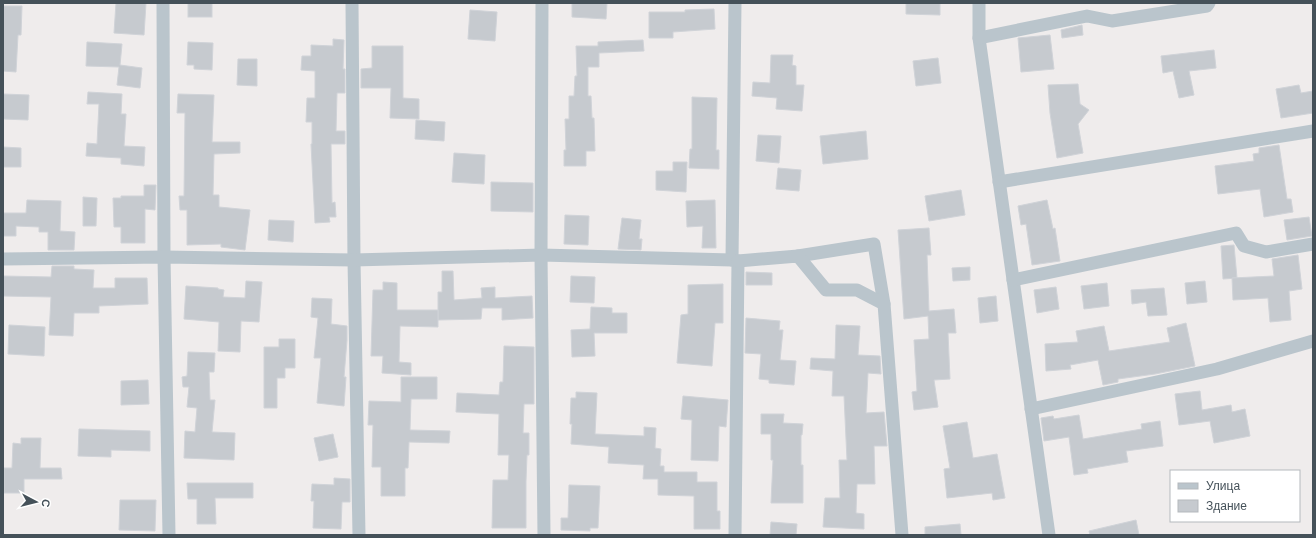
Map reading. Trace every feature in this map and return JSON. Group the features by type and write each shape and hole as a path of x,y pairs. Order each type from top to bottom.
{"street":[{"path":"163,3 164,257 169,535"},
{"path":"352,3 354,260 359,535"},
{"path":"542,3 541,255 544,535"},
{"path":"734,3 735,535"},
{"path":"979,3 979,38 1049,535"},
{"path":"979,38 1087,16 1112,21 1207,6 1209,3"},
{"path":"999,182 1313,131"},
{"path":"1013,280 1236,233 1244,246 1266,252 1313,244"},
{"path":"3,259 164,257 354,260 541,255 735,260 798,256 874,244 884,304 902,535"},
{"path":"798,256 826,290 857,290 884,304"},
{"path":"1031,410 1217,369 1313,341"}],"building":[{"path":"116,3 146,3 144,35 114,33"},
{"path":"188,3 212,3 212,17 188,17"},
{"path":"572,3 607,3 606,19 572,17"},
{"path":"906,3 940,3 940,15 906,14"},
{"path":"3,6 22,6 21,35 18,35 16,72 3,71"},
{"path":"714,9 715,29 673,32 673,38 649,38 649,12 685,12 685,10"},
{"path":"470,10 497,12 495,41 468,39"},
{"path":"1082,25 1083,35 1062,38 1061,30"},
{"path":"1050,35 1054,69 1021,72 1018,38"},
{"path":"333,39 344,40 343,69 345,69 345,93 337,93 336,131 345,131 345,144 331,144 332,203 335,202 336,217 329,217 330,222 315,223 311,144 312,122 306,122 307,98 315,98 315,71 301,70 302,56 311,56 311,45 333,46"},
{"path":"643,40 644,51 599,53 599,67 588,67 588,96 591,96 592,118 594,118 595,151 586,151 586,166 564,166 564,150 566,150 565,119 569,119 569,96 574,96 575,76 577,76 576,46 598,46 598,42"},
{"path":"87,42 122,44 120,65 142,68 140,88 117,85 119,67 86,66"},
{"path":"188,42 213,43 212,70 194,69 194,65 187,65"},
{"path":"372,46 403,46 403,98 419,99 419,119 390,118 391,88 361,88 361,69 372,68"},
{"path":"1214,50 1216,68 1189,71 1194,95 1179,98 1173,71 1163,73 1161,56"},
{"path":"771,55 793,55 792,65 796,66 796,85 804,85 802,111 776,109 777,98 752,96 753,82 770,83"},
{"path":"938,58 941,83 916,86 913,61"},
{"path":"238,59 257,59 257,86 237,85"},
{"path":"1078,84 1080,104 1089,110 1078,124 1083,153 1057,158 1050,113 1048,85"},
{"path":"1299,85 1301,93 1313,91 1313,113 1281,118 1276,89"},
{"path":"88,92 122,94 121,114 126,114 124,146 145,147 144,166 121,164 121,158 86,156 87,143 97,144 99,104 87,104"},
{"path":"3,94 29,95 28,120 3,119"},
{"path":"178,94 214,95 212,142 240,142 240,153 214,154 213,195 219,195 219,207 250,210 245,250 221,247 221,244 187,245 187,210 180,210 179,196 184,196 185,113 177,113"},
{"path":"692,97 717,98 716,150 719,150 719,169 689,168 690,149 692,149"},
{"path":"416,120 445,122 444,141 415,139"},
{"path":"866,131 868,159 823,164 820,136"},
{"path":"758,135 781,136 779,163 756,161"},
{"path":"1279,145 1287,199 1291,199 1293,212 1264,217 1260,189 1218,194 1215,166 1254,161 1253,154 1259,153 1259,148"},
{"path":"3,147 21,148 21,167 3,167"},
{"path":"454,153 485,155 484,184 452,182"},
{"path":"673,162 687,162 686,192 656,190 656,171 673,171"},
{"path":"778,168 801,170 799,191 776,189"},
{"path":"491,182 533,183 533,212 491,211"},
{"path":"144,185 156,185 155,210 145,209 145,243 121,243 121,227 114,227 113,198 121,198 121,196 144,196"},
{"path":"961,190 965,215 929,221 925,196"},
{"path":"83,197 97,198 96,226 83,226"},
{"path":"27,200 61,201 60,231 75,232 74,250 48,250 48,232 39,232 39,227 16,226 16,236 3,236 3,213 26,213"},
{"path":"715,200 716,248 702,248 703,226 687,227 686,201"},
{"path":"1047,200 1053,229 1055,228 1060,261 1032,265 1026,224 1021,225 1018,206"},
{"path":"565,215 589,216 588,245 564,244"},
{"path":"1309,217 1312,236 1287,240 1284,220"},
{"path":"622,218 641,220 639,239 642,239 641,250 618,249"},
{"path":"269,220 294,221 293,242 268,240"},
{"path":"929,228 931,255 927,255 929,311 954,309 956,333 948,333 950,379 934,380 938,407 914,410 912,392 917,391 914,340 929,339 928,316 904,319 898,230"},
{"path":"1234,245 1237,278 1223,279 1221,246"},
{"path":"1298,255 1302,289 1289,291 1291,320 1270,322 1268,298 1233,300 1232,278 1274,276 1272,259"},
{"path":"52,266 74,266 74,269 94,270 93,288 115,288 115,278 147,278 148,304 99,306 99,313 74,313 73,336 49,335 51,297 3,296 3,276 51,277"},
{"path":"970,267 970,280 953,281 952,268"},
{"path":"442,271 453,271 454,300 482,298 481,288 495,287 495,298 532,296 533,318 502,320 502,308 482,308 481,319 438,320 438,292 442,292"},
{"path":"746,272 772,273 772,285 746,285"},
{"path":"571,276 595,277 594,303 570,302"},
{"path":"246,281 262,282 259,322 241,321 240,352 218,351 219,322 184,319 186,286 218,288 224,290 223,297 245,298"},
{"path":"1205,281 1207,302 1187,304 1185,283"},
{"path":"383,282 397,283 397,310 438,310 438,327 400,326 399,362 411,363 411,375 382,373 383,356 371,356 373,290 383,290"},
{"path":"1107,283 1109,306 1084,309 1081,286"},
{"path":"723,284 723,323 715,323 712,366 677,363 681,315 688,314 688,285"},
{"path":"1056,287 1059,309 1037,313 1034,290"},
{"path":"1164,288 1167,315 1148,316 1146,302 1132,304 1131,290"},
{"path":"996,296 998,321 980,323 978,298"},
{"path":"312,298 332,299 331,324 347,326 344,406 317,403 321,358 314,358 318,318 311,317"},
{"path":"591,307 612,308 612,313 627,313 627,333 594,333 595,356 572,357 571,330 590,329"},
{"path":"746,318 780,321 779,330 783,330 780,360 796,361 794,385 769,383 769,380 759,379 761,354 745,353"},
{"path":"1186,323 1195,366 1155,374 1118,379 1118,382 1103,385 1098,360 1070,365 1071,369 1046,371 1045,344 1078,342 1076,331 1104,326 1109,351 1170,342 1167,328"},
{"path":"9,325 45,327 44,356 8,354"},
{"path":"836,325 860,326 858,355 880,356 881,374 868,373 866,413 884,412 887,446 874,446 875,484 857,484 856,513 864,514 864,529 823,527 825,498 840,498 839,460 847,460 844,396 832,396 833,371 810,369 811,358 835,359"},
{"path":"279,339 295,339 295,368 285,368 285,378 277,378 277,408 264,408 264,347 279,347"},
{"path":"504,346 534,347 534,404 524,404 523,433 529,433 529,455 527,455 526,481 526,528 492,528 493,480 508,480 509,455 498,455 499,414 456,412 457,393 499,395 500,382 503,382"},
{"path":"188,352 215,353 214,372 209,372 210,400 215,400 212,432 235,433 234,460 184,458 185,431 195,432 197,408 187,407 189,387 183,387 182,377 187,376"},
{"path":"401,377 437,377 437,399 411,399 410,430 450,431 449,443 409,442 408,468 405,468 405,496 381,496 381,467 372,467 373,425 368,425 369,401 401,402"},
{"path":"148,380 149,404 121,405 121,381"},
{"path":"1200,391 1202,410 1231,405 1232,412 1245,409 1250,436 1214,443 1210,421 1179,425 1175,394"},
{"path":"576,392 597,393 595,434 644,436 644,427 656,428 655,448 661,449 660,466 664,466 664,472 697,472 697,482 717,482 717,511 720,511 720,529 694,529 694,496 658,495 658,479 643,479 644,465 608,463 609,447 571,444 571,398 576,398"},
{"path":"683,396 728,400 726,427 719,426 718,461 691,460 692,420 681,419"},
{"path":"761,414 784,414 783,423 803,424 801,435 801,465 803,465 803,503 771,503 773,460 771,460 771,434 761,434"},
{"path":"1079,415 1083,439 1142,429 1141,424 1160,421 1163,446 1126,451 1128,462 1087,469 1088,473 1074,475 1069,437 1044,441 1041,418 1053,416 1054,419"},
{"path":"967,422 973,458 997,454 1005,498 993,500 992,493 947,498 944,469 950,468 943,426"},
{"path":"79,429 150,431 150,451 111,450 111,457 78,456"},
{"path":"333,434 338,457 319,461 314,438"},
{"path":"21,438 41,438 40,468 61,468 62,479 24,479 24,493 4,493 4,468 12,468 13,443 21,444"},
{"path":"334,478 350,479 350,502 342,502 341,529 313,528 314,501 311,501 312,484 334,485"},
{"path":"187,483 253,483 253,498 215,498 216,524 197,524 197,499 188,499"},
{"path":"569,485 600,486 598,528 590,528 590,531 561,530 561,518 568,518"},
{"path":"120,500 156,500 155,531 119,530"},
{"path":"1136,520 1139,535 1090,535 1089,531"},
{"path":"771,522 797,524 796,535 770,535"},
{"path":"960,524 961,535 925,535 925,527"}]}
